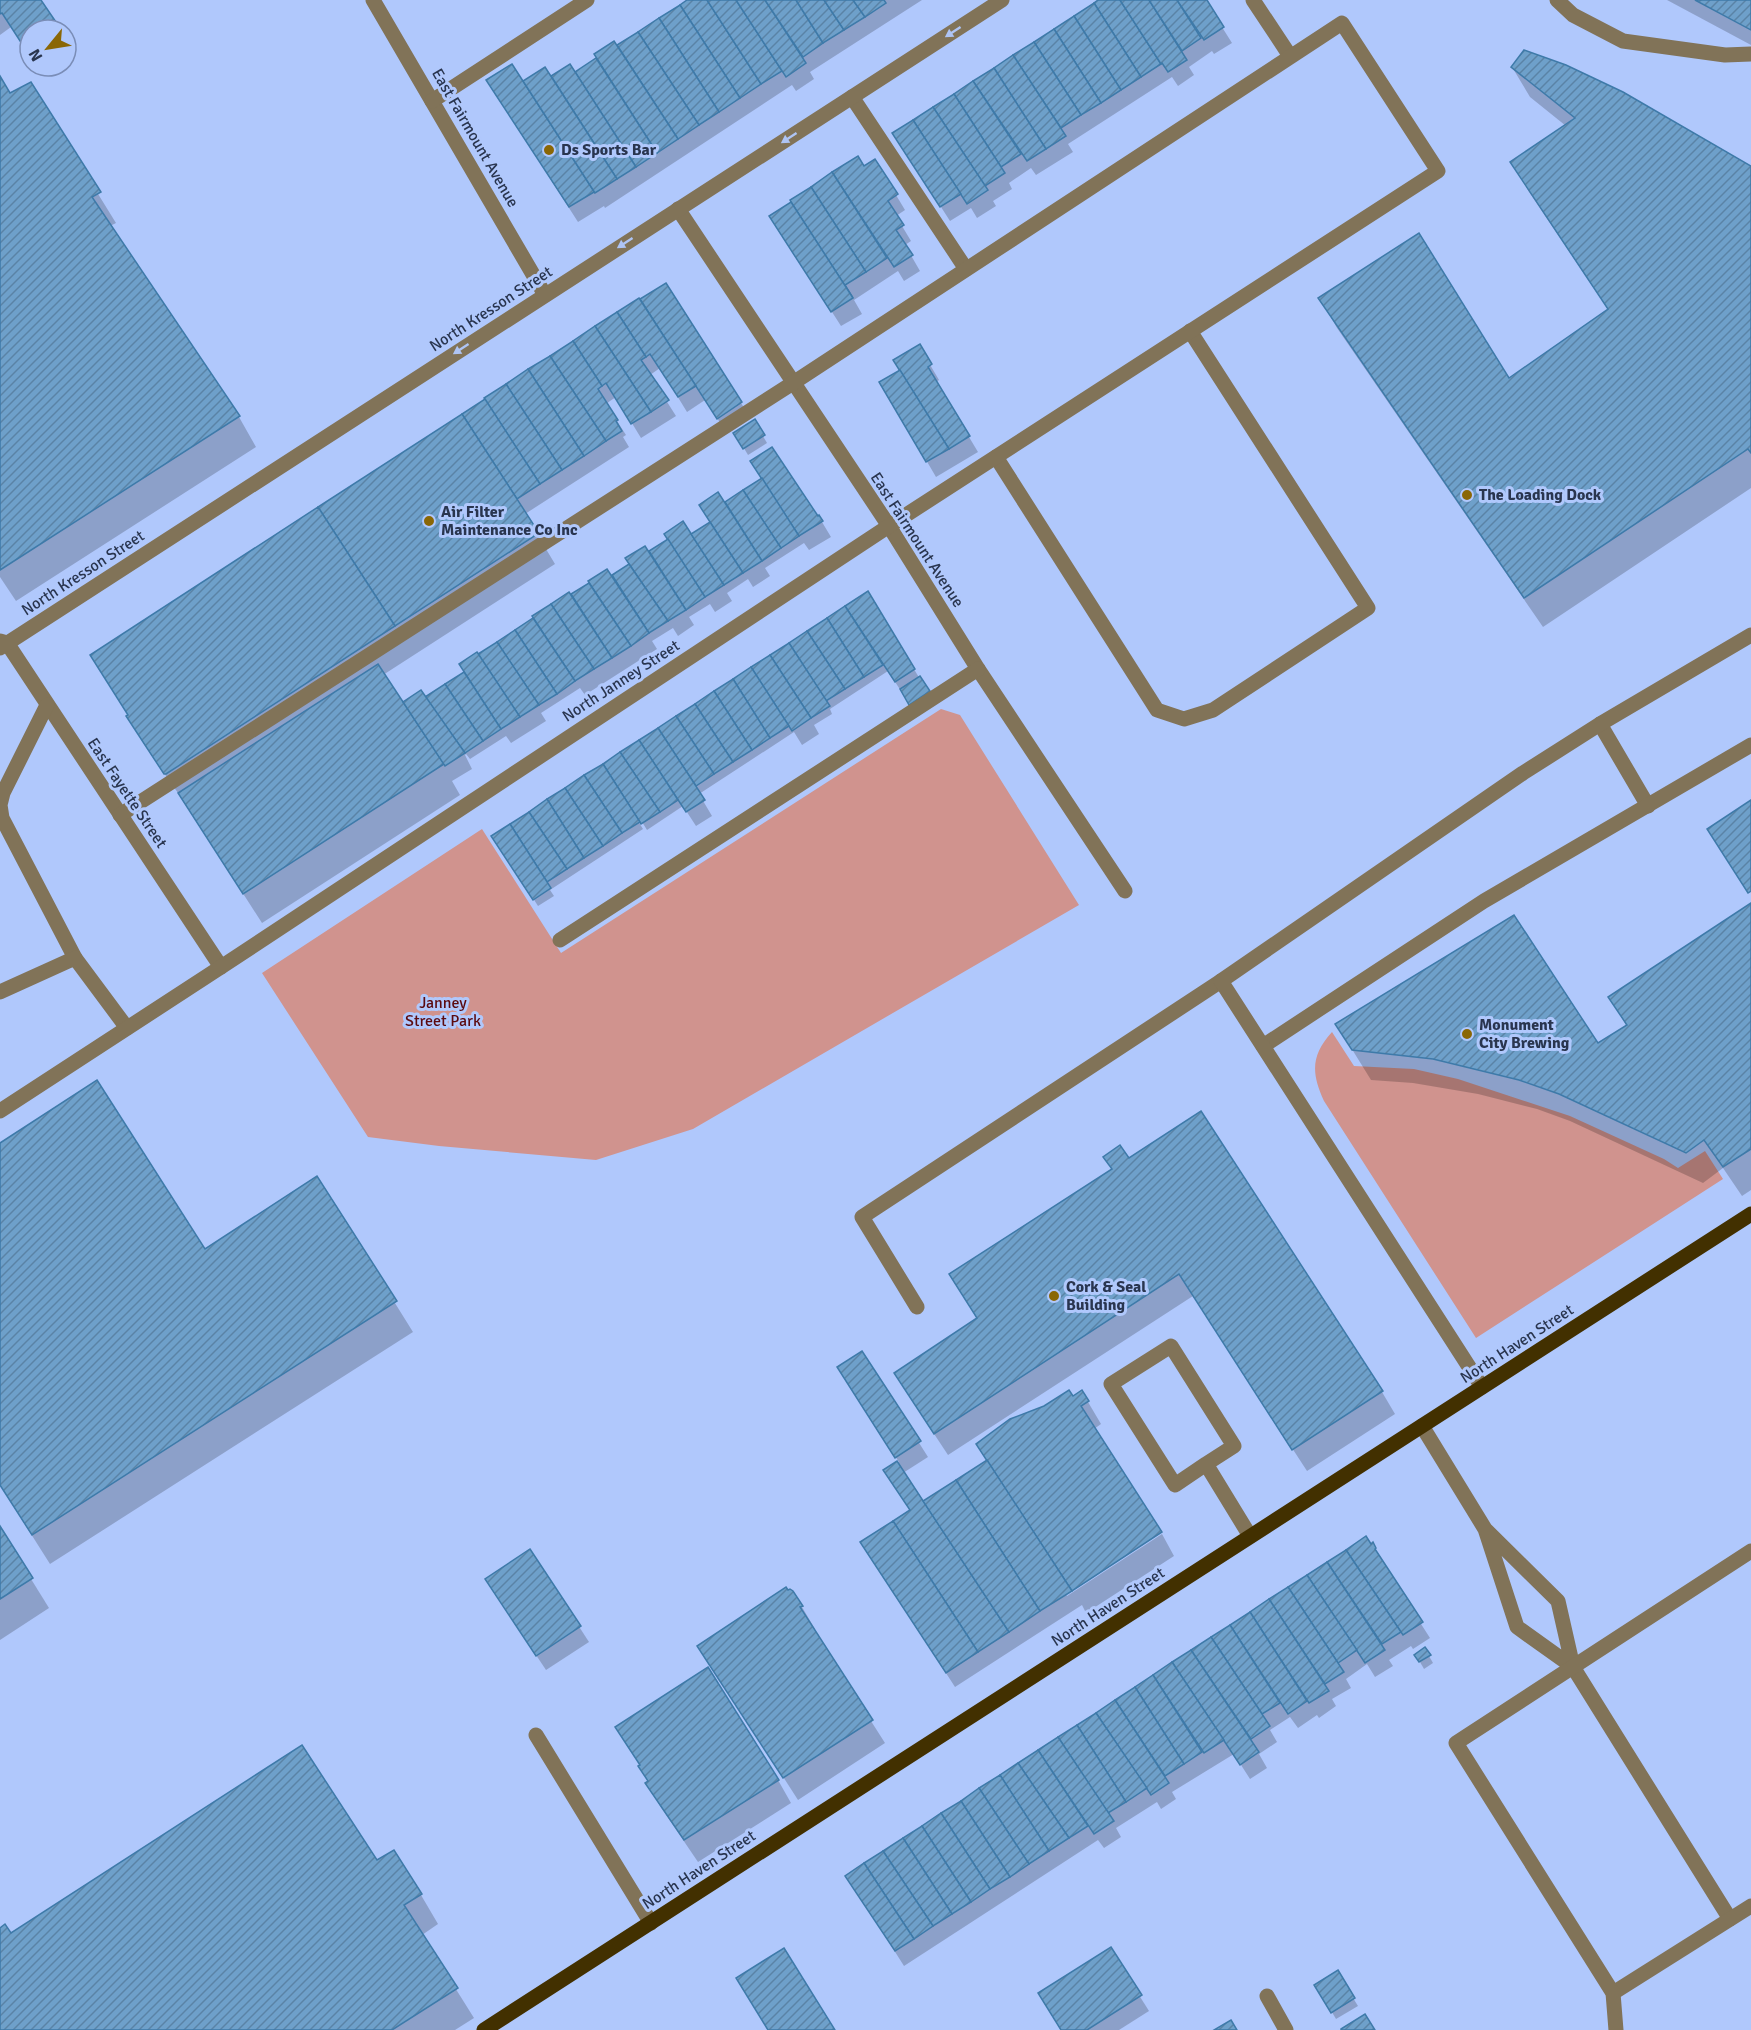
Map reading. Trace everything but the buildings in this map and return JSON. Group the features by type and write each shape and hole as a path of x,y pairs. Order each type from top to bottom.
{"main road":[{"name":"North Haven Street","path":"484,2030 1751,1214"}],"street":[{"name":"East Fairmount Avenue","path":"373,0 545,295"},
{"path":"432,101 587,0"},
{"name":"North Kresson Street","path":"2,644 1002,0"},
{"path":"120,815 793,383 1290,56 1252,0"},
{"path":"1557,0 1572,15 1623,41 1725,55 1751,54"},
{"name":"North Janney Street","path":"0,1111 889,526 1438,171 1342,22 1290,56"},
{"path":"852,97 966,269"},
{"name":"East Fairmount Avenue","path":"678,209 889,526 978,669 1125,891"},
{"path":"996,457 1157,710 1184,719 1213,710 1368,608 1190,331"},
{"path":"917,1307 862,1217 1221,981 1524,773 1600,724 1751,635"},
{"name":"East Fayette Street","path":"2,644 47,705 221,967"},
{"path":"560,940 978,669"},
{"path":"47,705 3,793 0,805 2,818 75,958 128,1028"},
{"path":"1600,724 1648,806"},
{"path":"1263,1046 1484,901 1751,745"},
{"path":"0,992 75,958"},
{"path":"1221,981 1482,1387"},
{"path":"1172,1346 1234,1446 1206,1464 1175,1485 1111,1384 1172,1346"},
{"path":"1422,1426 1485,1529 1517,1626 1573,1667"},
{"path":"1206,1464 1250,1536"},
{"path":"1485,1529 1558,1601 1573,1667 1730,1919"},
{"path":"1616,2030 1613,1993 1456,1743 1751,1551"},
{"path":"536,1735 651,1923"},
{"path":"1613,1993 1751,1906"},
{"path":"1267,1996 1286,2030"}],"green space":[{"name":"Janney Street Park","path":"941,709 960,715 1079,905 693,1129 596,1160 439,1146 368,1137 262,973 482,829 561,953"},
{"path":"1332,1032 1354,1066 1414,1069 1458,1079 1570,1116 1664,1159 1678,1168 1705,1151 1723,1179 1476,1338 1324,1101 1317,1082 1315,1065 1320,1049"}],"place":[{"name":"Ds Sports Bar","path":"549,150"},
{"name":"The Loading Dock","path":"1467,495"},
{"name":"Air Filter Maintenance Co Inc","path":"429,521"},
{"name":"Monument City Brewing","path":"1467,1034"},
{"name":"Cork & Seal Building","path":"1054,1296"}]}
